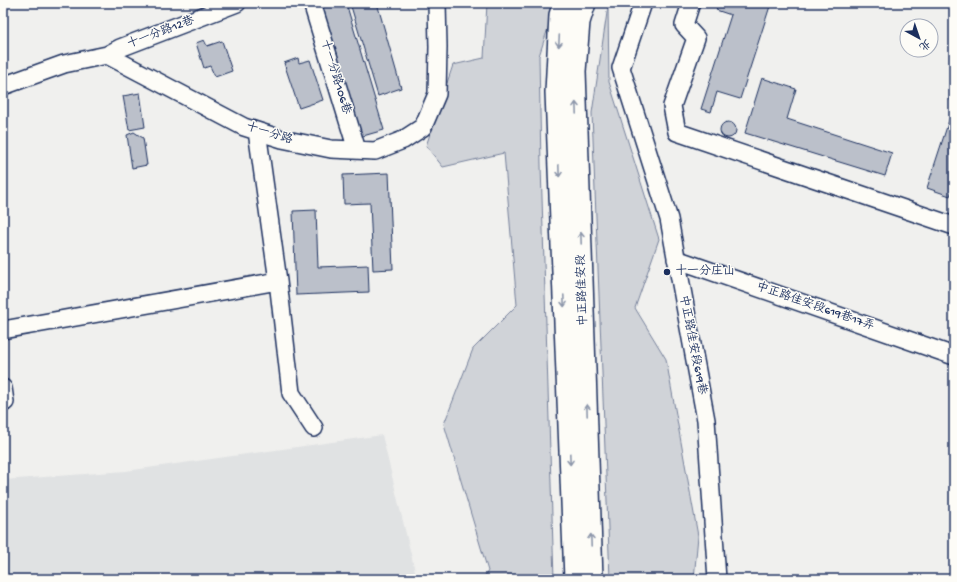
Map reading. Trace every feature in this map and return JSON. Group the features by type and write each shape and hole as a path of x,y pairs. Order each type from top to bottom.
{"main road":[{"name":"中正路佳安段","path":"564,3 560,16 556,92 575,579"},
{"name":"中正路佳安段","path":"585,3 579,22 575,71 592,579"}],"street":[{"name":"十一分路12巷","path":"106,55 120,48 237,3"},
{"name":"十一分路106巷","path":"312,3 357,150"},
{"name":"十一分路","path":"106,55 244,127 282,139 331,149 375,151 403,140 424,127 437,94 437,3"},
{"name":"中正路佳安段619巷","path":"643,3 621,68 668,219 676,259 706,420 717,579"},
{"path":"691,3 684,24 696,38 672,106 677,132 954,226"},
{"path":"3,86 64,64 106,55"},
{"path":"257,131 278,281 291,393 314,428"},
{"name":"中正路佳安段619巷17弄","path":"676,259 954,356"},
{"path":"3,330 278,281"}],"shaded area":[{"path":"487,3 556,3 539,56 554,579 483,579 488,571 444,424 473,349 517,305 504,153 443,167 426,146 453,65 484,58"},
{"path":"608,6 609,82 659,239 635,308 666,359 698,536 694,579 610,579 592,113"},
{"path":"382,435 417,579 3,579 3,480 126,471"}],"building":[{"path":"315,3 346,3 384,130 356,138"},
{"path":"350,3 377,3 401,88 378,96"},
{"path":"718,3 771,3 740,99 717,92 711,112 701,109 731,15 716,10"},
{"path":"204,40 207,46 222,41 232,71 215,77 210,66 204,68 196,43"},
{"path":"298,58 299,63 310,60 323,100 299,108 284,63"},
{"path":"762,78 796,89 787,119 892,153 885,176 745,133"},
{"path":"954,89 954,102 950,100"},
{"path":"140,93 145,127 129,130 123,96"},
{"path":"954,105 954,184 950,196 927,188"},
{"path":"725,122 731,122 736,127 734,136 731,138 725,138 720,133 720,127"},
{"path":"134,132 143,138 147,165 132,168 127,135"},
{"path":"389,173 393,269 373,270 370,203 344,204 343,175"},
{"path":"316,210 318,267 368,265 369,292 296,295 293,211"}],"place":[{"name":"十一分庄山","path":"667,272"}]}
